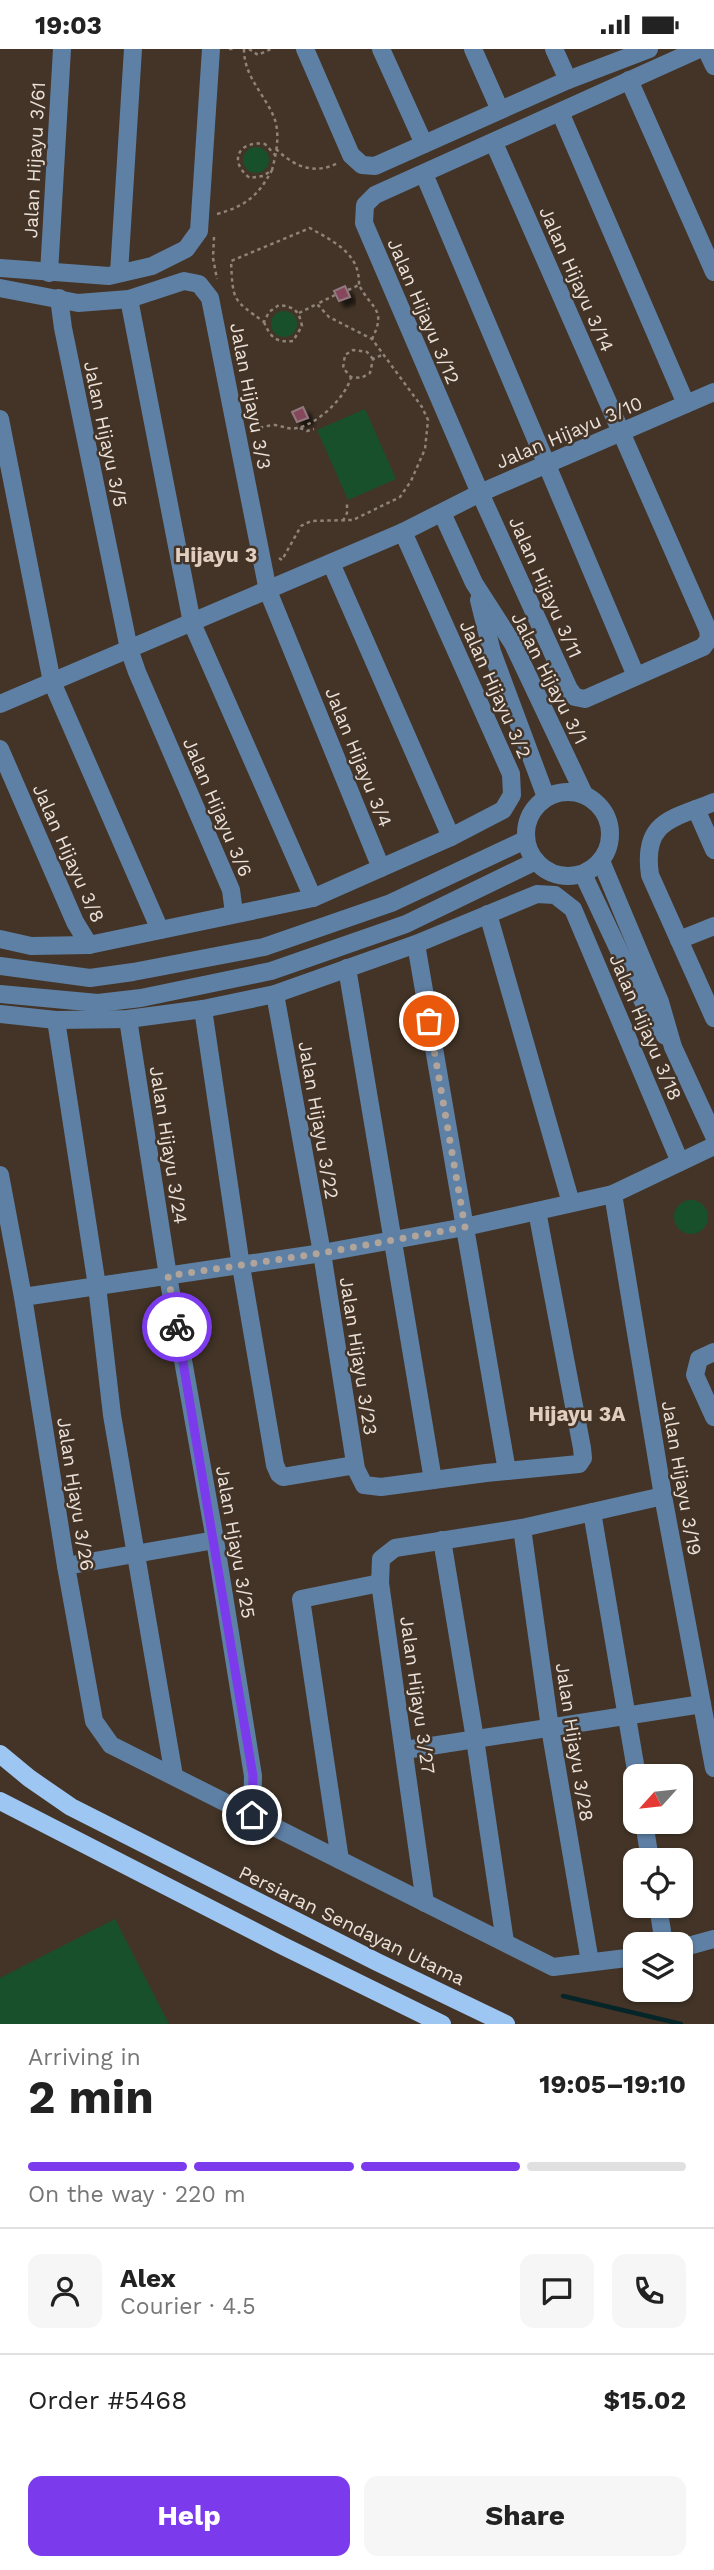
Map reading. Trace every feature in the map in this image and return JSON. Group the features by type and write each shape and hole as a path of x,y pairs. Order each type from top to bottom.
{"main road":[{"name":"Persiaran Sendayan Utama","path":"0,1753 29,1778 71,1807 377,1962 506,2024"},
{"path":"0,1801 442,2024"}],"street":[{"name":"Jalan Hijayu 3/61","path":"49,273 62,49"},
{"path":"119,273 133,49"},
{"path":"0,268 109,276 152,266 186,249 199,231 211,49"},
{"path":"304,49 351,155 362,165 375,166 568,80 643,50"},
{"path":"382,49 424,144"},
{"path":"473,49 500,110"},
{"path":"554,49 568,80"},
{"name":"Jalan Hijayu 3/12","path":"480,493 364,223 365,205 375,195 699,49"},
{"path":"706,49 714,66"},
{"path":"629,80 714,272"},
{"path":"560,112 686,404"},
{"name":"Jalan Hijayu 3/14","path":"494,143 708,630 709,639 703,647 636,676"},
{"path":"424,174 636,676"},
{"name":"Jalan Hijayu 3/3","path":"129,299 184,281 199,284 210,298 268,591"},
{"path":"0,288 78,303 129,299 192,623 313,898"},
{"name":"Jalan Hijayu 3/5","path":"59,298 62,328 129,649"},
{"name":"Jalan Hijayu 3/10","path":"0,704 268,591 403,532 480,493 714,392"},
{"path":"0,419 52,682 160,930 313,898 451,837 331,563"},
{"name":"Jalan Hijayu 3/11","path":"480,493 575,697 585,699 636,676"},
{"name":"Jalan Hijayu 3/1","path":"442,513 474,583 513,644 584,794"},
{"name":"Jalan Hijayu 3/2","path":"403,532 510,774 512,795 503,810 451,837"},
{"name":"Jalan Hijayu 3/1","path":"474,583 492,652 546,797"},
{"name":"Jalan Hijayu 3/4","path":"268,591 381,868"},
{"name":"Jalan Hijayu 3/6","path":"129,649 231,890 233,913"},
{"name":"Jalan Hijayu 3/8","path":"0,749 75,922 89,945 160,930"},
{"path":"570,791 584,794 604,811 611,837 608,849 601,861 583,874 558,875 546,870 536,861 525,840 529,817 546,797 570,791"},
{"path":"714,802 660,824 650,841 648,863 650,875 714,1018"},
{"path":"696,809 714,850"},
{"path":"0,966 90,978 264,947 391,903 525,840"},
{"path":"0,994 98,1003 141,998 271,971 405,924 536,861"},
{"path":"601,861 660,1002 673,1047 714,1136"},
{"path":"583,874 647,1010 673,1047"},
{"name":"Jalan Hijayu 3/18","path":"488,914 537,894 555,895 573,909 680,1162"},
{"path":"0,1014 56,1020 128,1019 203,1009 275,994 416,944 488,914 571,1203"},
{"path":"679,940 714,926"},
{"path":"0,939 31,946 89,945"},
{"path":"416,944 508,1471"},
{"path":"347,968 433,1480"},
{"name":"Jalan Hijayu 3/22","path":"275,994 322,1253"},
{"path":"203,1009 242,1266 279,1474 283,1477 355,1465 364,1485 381,1487 579,1464 583,1458 537,1211"},
{"name":"Jalan Hijayu 3/24","path":"128,1019 168,1276"},
{"path":"56,1020 97,1286 112,1415 174,1776"},
{"path":"23,1297 242,1266 465,1227 613,1194 714,1146"},
{"name":"Jalan Hjayu 3/26","path":"0,1175 94,1721 111,1745 553,1967 590,1962"},
{"name":"Jalan Hijayu 3/19","path":"613,1194 663,1496 714,1768"},
{"name":"Jalan Hijayu 3/23","path":"322,1253 355,1465"},
{"name":"Jalan Hjayu 3/25","path":"168,1276 253,1776 252,1815"},
{"path":"714,1352 699,1359 695,1375 714,1417"},
{"name":"Jalan Hijayu 3/27","path":"425,1903 380,1583 381,1559 395,1548 522,1528 663,1496"},
{"path":"592,1512 635,1764"},
{"name":"Jalan Hijayu 3/28","path":"522,1528 550,1728 590,1962"},
{"path":"66,1566 215,1540"},
{"path":"442,1540 505,1943"},
{"path":"340,1860 301,1599 380,1583"},
{"path":"405,1750 702,1704"},
{"path":"693,1945 714,1939"},
{"path":"590,1962 623,1958"}],"path":[{"path":"216,214 247,202 262,189 272,170 275,155 278,136 275,121 254,86 244,49"},
{"path":"249,49 258,55 271,49"},
{"path":"272,170 263,176 250,178 242,171 238,159 242,149 253,142 265,144 275,155"},
{"path":"276,149 288,161 300,167 316,170 341,162"},
{"path":"264,322 269,313 279,306 292,307 299,313 302,326 293,341 282,342 270,335 264,322 237,302 233,295 231,261 310,228 348,250 360,274 359,285 379,316 379,324 372,339"},
{"path":"348,290 359,285"},
{"path":"299,313 335,295"},
{"path":"282,561 301,526 311,521 353,520 400,497 411,481 425,449 428,420 372,339 330,317 317,304"},
{"path":"353,350 367,352 373,359 370,373 361,378 351,377 343,368 345,355 353,350"},
{"path":"373,359 382,355"},
{"path":"300,428 326,412 344,392 351,377"},
{"path":"251,430 274,425 286,429 314,429"},
{"path":"343,521 347,513 347,502"}],"green space":[{"path":"256,147 265,151 269,160 265,169 256,173 247,169 243,160 247,151"},
{"path":"284,311 293,315 297,324 293,333 284,337 275,333 271,324 275,315"},
{"path":"365,409 396,479 348,500 317,430"},
{"path":"691,1200 703,1205 708,1217 703,1229 691,1234 679,1229 674,1217 679,1205"},
{"path":"115,1919 169,2024 0,2024 0,1978"}],"building":[{"path":"345,286 350,297 339,301 334,291"},
{"path":"303,407 308,418 297,422 292,412"}],"waterway":[{"path":"563,1996 681,2024"}],"way so far":[{"path":"177,1327 168,1276 322,1253 465,1227 429,1021"}],"district":[{"name":"Hijayu 3","path":"216,555"},
{"name":"Hijayu 3A","path":"577,1414"}],"route":[{"path":"177,1327 253,1776 252,1815"}]}
